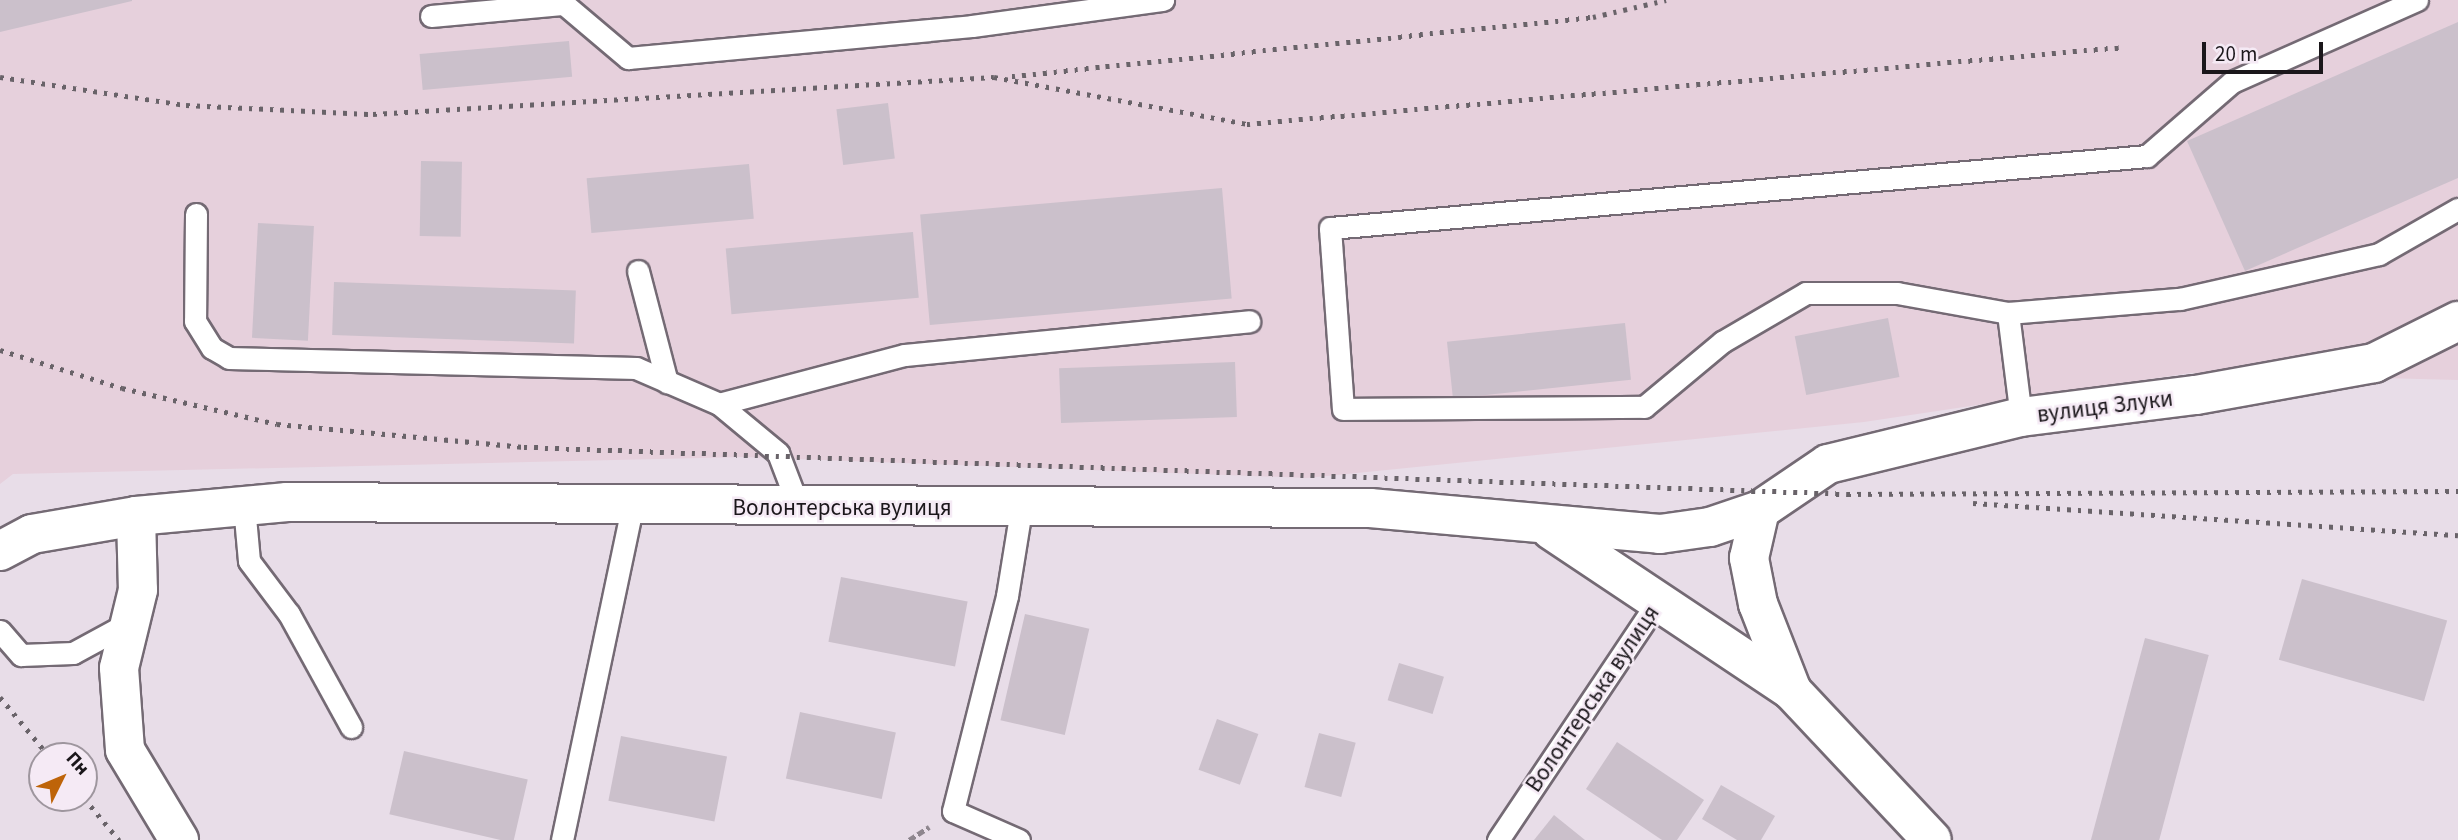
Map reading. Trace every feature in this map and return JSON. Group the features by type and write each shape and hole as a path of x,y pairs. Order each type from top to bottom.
{"street":[{"name":"вулиця Злуки","path":"1660,534 1710,527 1760,510 1828,464 2021,417 2196,395 2374,363 2458,321"},
{"name":"Волонтерська вулиця","path":"0,551 32,534 136,516 244,506 1021,510 1370,508 1458,512 1547,527 1660,534"},
{"path":"1760,510 1749,558 1758,604 1792,691"},
{"path":"136,516 138,590 119,668 125,750 178,840"},
{"name":"Волонтерська вулиця","path":"1547,527 1660,598"},
{"path":"1660,598 1792,691 1932,840"}],"lane":[{"path":"431,16 564,4 628,58 972,26 1163,0"},
{"path":"2417,0 2232,82 2147,156 1330,228 1343,409 1644,407 1722,342 1806,293 1896,293 2008,313 2180,299 2379,254 2458,209"},
{"path":"196,215 195,321 212,348 229,358 636,368 719,404 778,453 799,508"},
{"path":"638,271 667,382"},
{"path":"2008,313 2021,417"},
{"path":"719,404 905,355 1249,321"},
{"path":"244,506 249,561 289,614 351,727"},
{"path":"562,840 632,507"},
{"path":"1019,840 953,811 1007,596 1021,510"},
{"name":"Волонтерська вулиця","path":"1498,840 1660,598"},
{"path":"0,631 21,655 74,653 130,622"}],"shaded area":[{"path":"0,0 2458,0 2458,380 2190,373 1864,422 1307,478 743,457 13,474 0,484"}],"building":[{"path":"0,0 132,0 132,1 0,32"},
{"path":"2458,22 2458,178 2245,271 2187,141"},
{"path":"569,41 572,77 423,90 420,54"},
{"path":"888,103 895,159 843,165 836,109"},
{"path":"421,161 462,162 461,237 420,236"},
{"path":"749,164 754,219 591,233 587,178"},
{"path":"1222,188 1232,299 930,325 920,214"},
{"path":"258,223 314,226 308,341 252,338"},
{"path":"913,232 919,298 731,314 726,248"},
{"path":"334,282 576,290 574,343 332,335"},
{"path":"1888,318 1899,377 1806,395 1795,336"},
{"path":"1625,323 1631,380 1453,398 1447,342"},
{"path":"1235,362 1237,417 1061,423 1059,368"},
{"path":"841,577 968,602 955,666 828,642"},
{"path":"2302,579 2447,621 2424,701 2279,660"},
{"path":"1025,614 1089,629 1065,735 1000,720"},
{"path":"2145,638 2209,655 2159,840 2091,840"},
{"path":"1399,663 1444,677 1433,714 1388,700"},
{"path":"800,712 896,732 882,799 786,779"},
{"path":"1217,719 1258,734 1240,785 1199,770"},
{"path":"1319,733 1356,743 1341,797 1305,787"},
{"path":"621,736 727,757 714,821 608,801"},
{"path":"1617,742 1704,800 1677,840 1662,840 1586,789"},
{"path":"404,751 528,780 514,840 501,840 389,814"},
{"path":"1721,785 1775,816 1761,840 1737,840 1702,819"},
{"path":"1554,815 1585,840 1534,840"}],"railway":[{"path":"1012,76 1593,17 1666,0"},
{"path":"0,77 186,105 373,114 994,77 1247,124 2123,47"},
{"path":"0,350 122,388 277,424 524,447 1847,494 2458,491"},
{"path":"1973,503 2458,535"},
{"path":"0,697 37,742"},
{"path":"96,812 119,840"}]}
